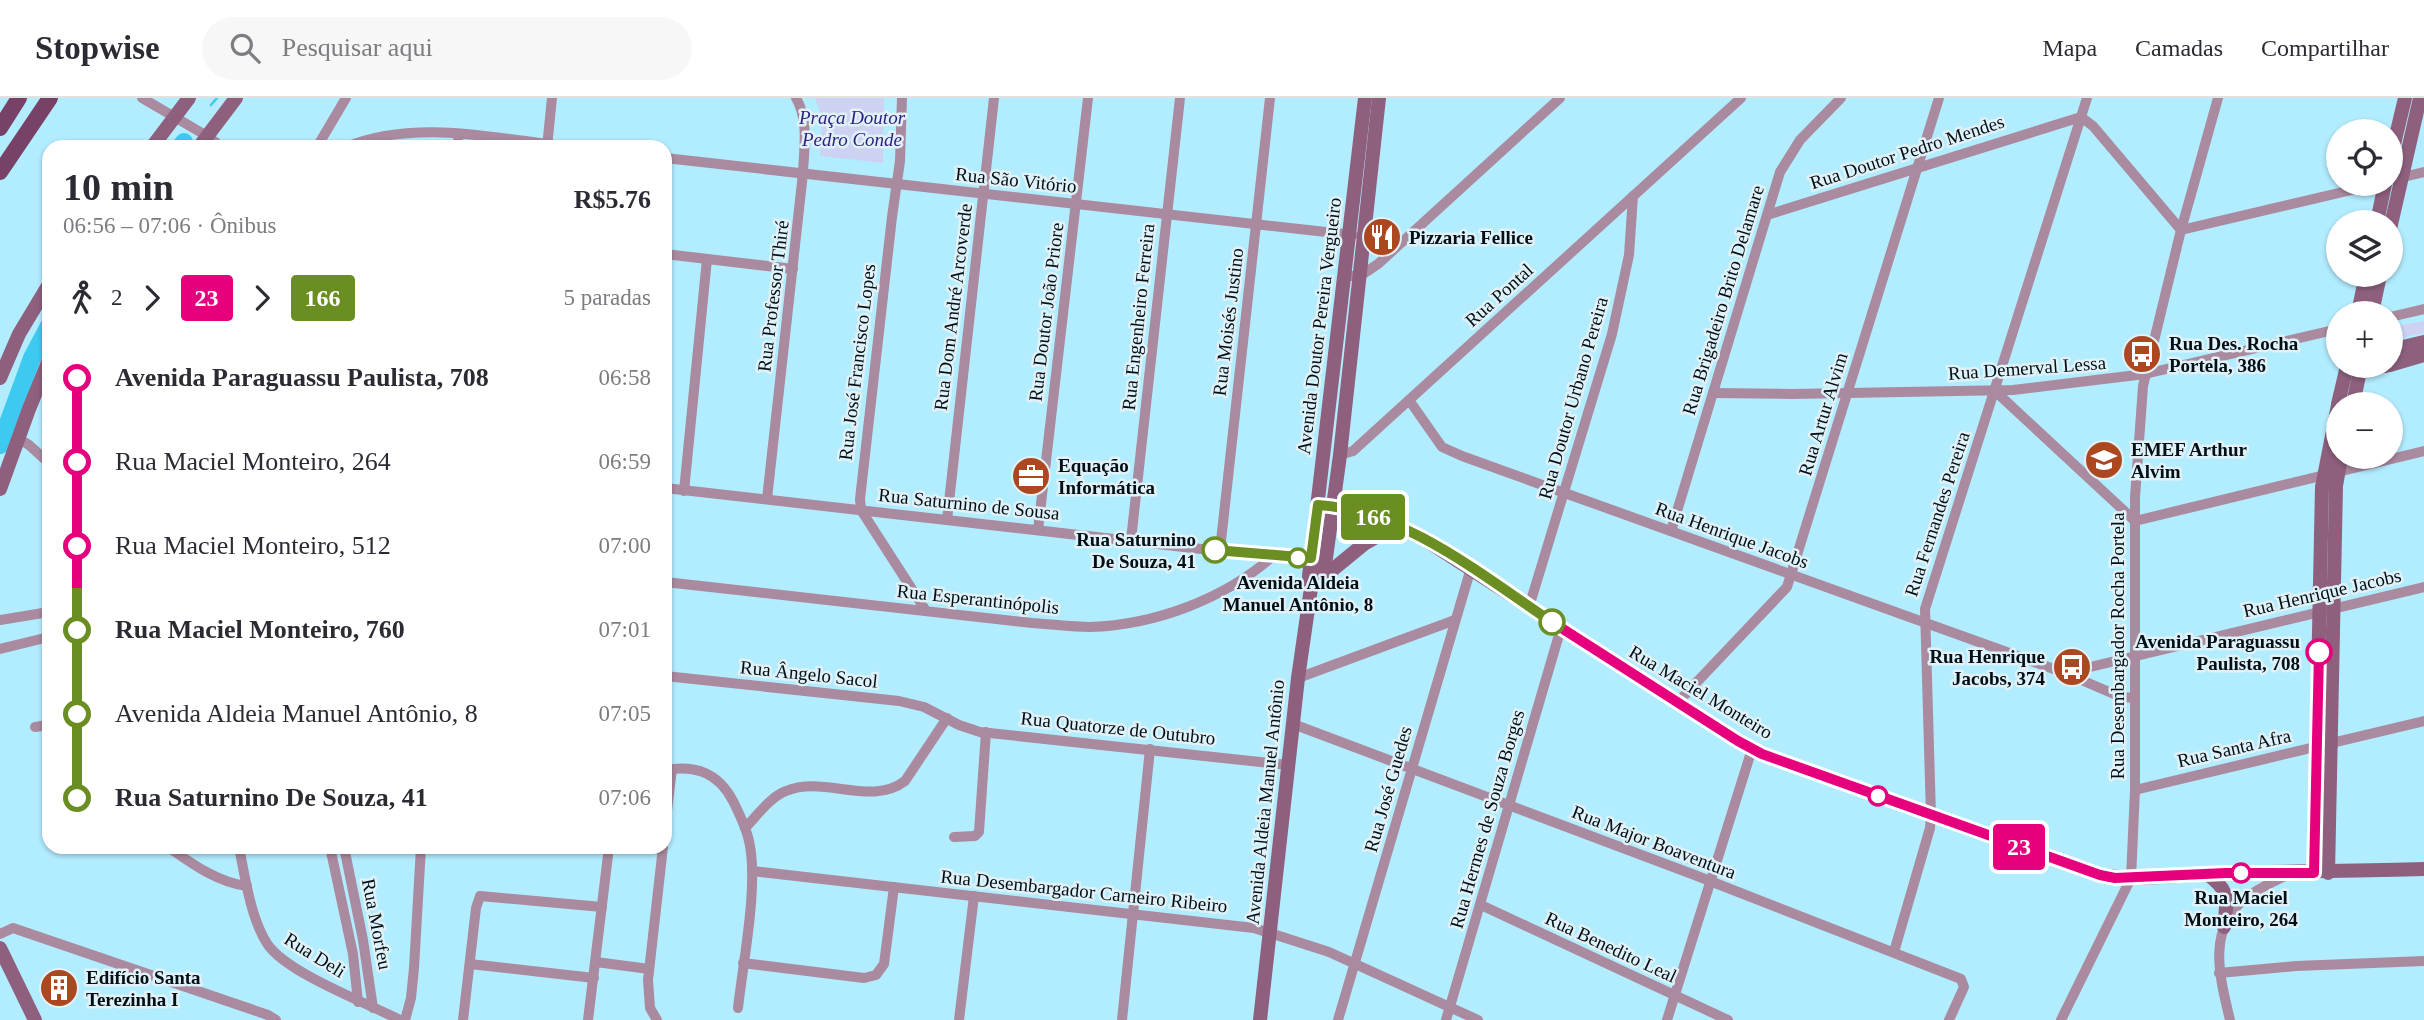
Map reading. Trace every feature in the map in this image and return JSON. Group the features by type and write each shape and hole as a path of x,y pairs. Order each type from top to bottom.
{"main road":[{"path":"0,126 19,98"},
{"path":"0,172 50,98"}],"street":[{"path":"142,98 175,116 202,140"},
{"path":"157,140 188,98"},
{"path":"204,140 236,98"},
{"path":"320,140 346,98"},
{"path":"548,140 552,98"},
{"name":"Rua Professor Thiré","path":"767,499 803,173 804,124 802,110 796,98"},
{"name":"Rua José Francisco Lopes","path":"862,510 860,480 900,161 902,98"},
{"name":"Rua Dom André Arcoverde","path":"947,520 994,98"},
{"name":"Rua Doutor João Priore","path":"1038,530 1088,98"},
{"name":"Rua Engenheiro Ferreira","path":"1131,540 1180,98"},
{"name":"Rua Moisés Justino","path":"1220,550 1270,98"},
{"name":"Avenida Doutor Pereira Vergueiro","path":"1319,558 1333,506 1360,275 1357,236 1365,98"},
{"name":"Avenida Doutor Pereira Vergueiro","path":"1319,558 1318,505 1345,276 1357,236 1379,98"},
{"path":"1345,276 1360,275 1378,264 1560,98"},
{"name":"Rua Pontal","path":"1340,455 1353,451 1741,98"},
{"name":"Rua Brigadeiro Brito Delamare","path":"1671,531 1780,172 1793,150 1841,98"},
{"name":"Rua Artur Alvim","path":"1677,703 1782,593 1792,575 1939,98"},
{"name":"Rua Fernandes Pereira","path":"1894,952 1930,828 1925,609 2087,98"},
{"name":"Rua Desembargador Rocha Portela","path":"2061,1020 2131,878 2135,790 2135,521 2145,374 2218,98"},
{"path":"2400,119 2405,98"},
{"path":"2403,155 2420,98"},
{"path":"2081,117 2092,126 2181,230 2327,196"},
{"name":"Rua Doutor Pedro Mendes","path":"1768,215 2081,117"},
{"path":"382,140 419,131 503,140"},
{"path":"458,140 459,134"},
{"name":"Rua São Vitório","path":"672,159 1357,236"},
{"path":"2403,177 2424,172"},
{"name":"Rua Doutor Urbano Pereira","path":"1529,607 1612,334 1629,256 1633,196"},
{"path":"672,255 793,269"},
{"path":"684,491 707,259"},
{"path":"0,378 19,334 42,296"},
{"path":"2403,314 2424,309"},
{"name":"Rua Demerval Lessa","path":"1713,393 1995,391 2145,374 2326,332"},
{"path":"2403,347 2424,342"},
{"path":"2403,361 2424,355"},
{"path":"0,489 42,378"},
{"path":"1995,391 2135,521 2424,451"},
{"name":"Rua Henrique Jacobs","path":"1409,400 1446,449 2065,673 2121,697 2136,698"},
{"path":"18,438 42,456"},
{"path":"2321,873 2326,465"},
{"path":"2326,609 2340,469"},
{"name":"Rua Saturnino de Sousa","path":"672,489 1272,557 1319,558"},
{"name":"Rua Maciel Monteiro","path":"1318,505 1359,511 1415,534 1752,749 2100,875 2131,878 2424,869"},
{"path":"862,510 926,611"},
{"path":"1359,511 1367,530 1360,547"},
{"path":"1315,584 1360,547 1396,527"},
{"path":"1319,558 1360,547"},
{"name":"Rua Esperantinópolis","path":"672,583 1088,627 1113,625 1166,614 1241,581 1272,557"},
{"name":"Avenida Aldeia Manuel Antônio","path":"1260,1020 1298,678 1315,584 1309,576 1319,558"},
{"name":"Rua José Guedes","path":"1338,1020 1471,568"},
{"name":"Rua Henrique Jacobs","path":"2065,673 2424,587"},
{"path":"0,620 42,613"},
{"path":"1298,678 1455,620"},
{"name":"Rua Hermes de Souza Borges","path":"1446,1020 1561,628"},
{"path":"0,649 42,639"},
{"name":"Rua Ângelo Sacol","path":"672,677 899,701 924,707 947,718"},
{"path":"745,828 773,799 787,790 807,787 883,791 899,785 905,781 947,718"},
{"name":"Rua Quatorze de Outubro","path":"947,718 967,729 986,732 1288,765"},
{"name":"Rua Santa Afra","path":"2135,790 2424,721"},
{"name":"Rua Major Boaventura","path":"1293,724 1961,978 1964,987 1949,1020"},
{"path":"35,727 42,726"},
{"path":"954,837 975,836 979,832 986,732"},
{"path":"1122,1020 1150,749"},
{"path":"1667,1020 1752,749"},
{"path":"672,770 693,768 713,776 730,795 749,840 752,871 738,1008"},
{"path":"179,854 222,880 247,886"},
{"name":"Rua Deli","path":"240,854 247,886 264,937 280,958 358,1002 400,1020"},
{"path":"332,854 353,954 358,1002"},
{"name":"Rua Morfeu","path":"345,854 363,940 373,1008"},
{"path":"405,1020 411,998 414,968 421,854"},
{"path":"588,1020 608,854"},
{"path":"657,1020 650,1008 647,994 662,854"},
{"name":"Rua Desembargador Carneiro Ribeiro","path":"752,871 1134,913 1270,932 1354,962 1478,1020"},
{"path":"2224,927 2243,900 2292,872"},
{"path":"2207,874 2221,884 2227,897 2224,927 2217,951 2219,973 2230,1020"},
{"path":"743,963 864,978 876,975 884,964 894,887"},
{"path":"463,1020 477,900 480,896 602,907"},
{"path":"960,1020 974,896"},
{"name":"Rua Benedito Leal","path":"1481,905 1727,1020"},
{"path":"0,934 13,928 276,1020"},
{"path":"0,948 35,1020"},
{"path":"2219,973 2296,966 2424,961"},
{"path":"596,962 649,968"},
{"path":"470,964 594,978"}],"green space":[{"name":"Praça Doutor Pedro Conde","path":"815,98 884,98 883,163 820,156 822,113"},
{"path":"2424,321 2424,333 2403,337 2403,325"}],"waterway":[{"path":"211,105 217,98"},
{"path":"0,445 32,358 42,339"}],"bus line":[{"name":"166","path":"1215,550 1272,557 1311,558 1318,505 1343,507 1365,513 1415,534 1552,622"},
{"name":"23","path":"1552,622 1762,754 1931,816 2115,878 2226,873 2314,873 2319,652"}],"place":[{"name":"Pizzaria Fellice","path":"1382,237"},
{"name":"Rua Des. Rocha Portela, 386","path":"2142,354"},
{"name":"EMEF Arthur Alvim","path":"2104,460"},
{"name":"Equação Informática","path":"1031,476"},
{"name":"Rua Saturnino De Souza, 41","path":"1215,550"},
{"name":"Avenida Aldeia Manuel Antônio, 8","path":"1298,558"},
{"name":"Avenida Paraguassu Paulista, 708","path":"2319,652"},
{"name":"Rua Henrique Jacobs, 374","path":"2072,667"},
{"name":"Rua Maciel Monteiro, 264","path":"2241,873"},
{"name":"Edifício Santa Terezinha I","path":"59,988"}]}
